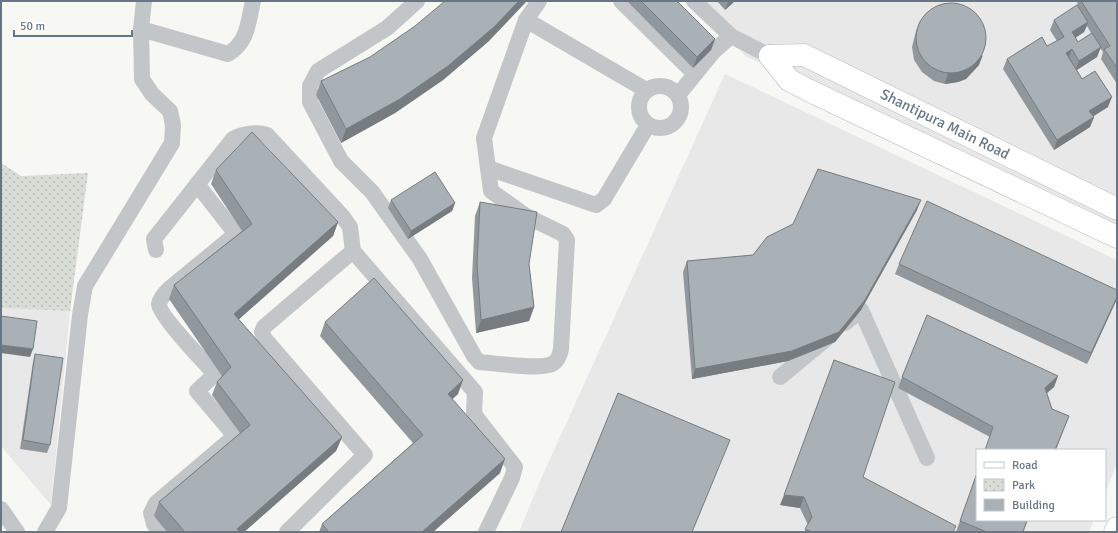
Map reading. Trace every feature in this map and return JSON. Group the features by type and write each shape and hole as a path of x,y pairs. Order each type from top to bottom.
{"street":[{"path":"45,532 59,508 79,323 85,286 172,143 173,125 170,111 152,94 142,78 141,30 144,1"},
{"path":"141,30 228,54 243,41 253,1"},
{"path":"418,1 387,28 318,71 310,86 310,102 341,161 372,192 420,259 479,362 542,367 552,364 559,358 561,349 567,240 563,234 526,216 492,190 484,138 526,20 539,1"},
{"path":"621,1 695,74"},
{"path":"694,1 731,36 770,56 789,80 1117,237"},
{"path":"526,20 646,90"},
{"path":"678,95 714,51 731,36"},
{"name":"Shantipura Main Road","path":"770,56 804,54 1117,208"},
{"path":"660,85 667,86 678,95 681,108 676,121 664,128 655,128 648,125 640,116 639,109 642,95 646,90 660,85"},
{"path":"488,168 596,205 604,199 648,125"},
{"path":"156,250 154,239 233,139 238,136 261,133 267,135 343,217 350,227 352,250 475,392 474,412 476,417 515,467 512,478 486,532"},
{"path":"160,532 154,524 151,513 156,503 235,436 197,391 215,374 166,318 159,305 160,299 169,289 236,234 197,184"},
{"path":"286,532 365,455 264,338 262,332 264,327 352,250"},
{"path":"780,377 861,310 927,458"},
{"path":"1,509 17,532"},
{"path":"1115,532 1117,528"}],"shaded area":[{"path":"701,1 1117,1 1117,226 745,56"},
{"path":"725,74 1117,260 1117,464 1106,491 1106,449 976,449 976,521 1094,521 1089,532 519,532 540,481"},
{"path":"1,308 70,311 51,505 1,446"}],"green space":[{"path":"1,163 21,176 88,173 70,311 1,308"}],"building":[{"path":"445,1 519,1 494,27 448,66 400,99 346,129 321,81 370,57 415,26"},
{"path":"641,1 677,1 715,39 697,57"},
{"path":"1081,1 1117,1 1117,68 1104,49 1110,46"},
{"path":"944,3 958,3 971,9 980,18 986,31 984,51 976,63 958,73 944,73 931,67 922,58 916,45 916,31 922,18 931,9"},
{"path":"1077,5 1088,22 1072,32 1078,42 1092,33 1101,47 1079,61 1072,49 1066,53 1082,79 1095,71 1112,97 1089,111 1094,117 1057,140 1007,59 1042,37 1047,46 1064,37 1054,20"},
{"path":"252,132 338,222 234,314 342,437 237,529 240,532 185,532 159,502 250,425 217,382 231,367 174,285 252,224 216,170"},
{"path":"818,169 921,200 865,300 839,332 792,351 695,369 687,261 753,255 767,237 793,224"},
{"path":"435,172 455,203 411,231 391,200"},
{"path":"927,201 1117,290 1117,297 1091,353 899,264"},
{"path":"480,202 537,212 529,264 534,307 481,320 477,264"},
{"path":"374,278 463,380 448,394 505,459 422,532 329,532 322,524 423,435 325,322"},
{"path":"927,315 1058,376 1045,388 1052,409 1069,416 1055,449 985,449 993,427 902,377"},
{"path":"1,316 37,321 33,349 1,345"},
{"path":"35,354 63,358 50,445 23,440"},
{"path":"834,360 895,382 863,477 956,526 953,532 812,532 805,529 812,517 804,497 784,495"},
{"path":"618,393 730,440 692,532 561,532"},
{"path":"976,476 976,521 1027,521 1023,532 987,532 960,521"}]}
